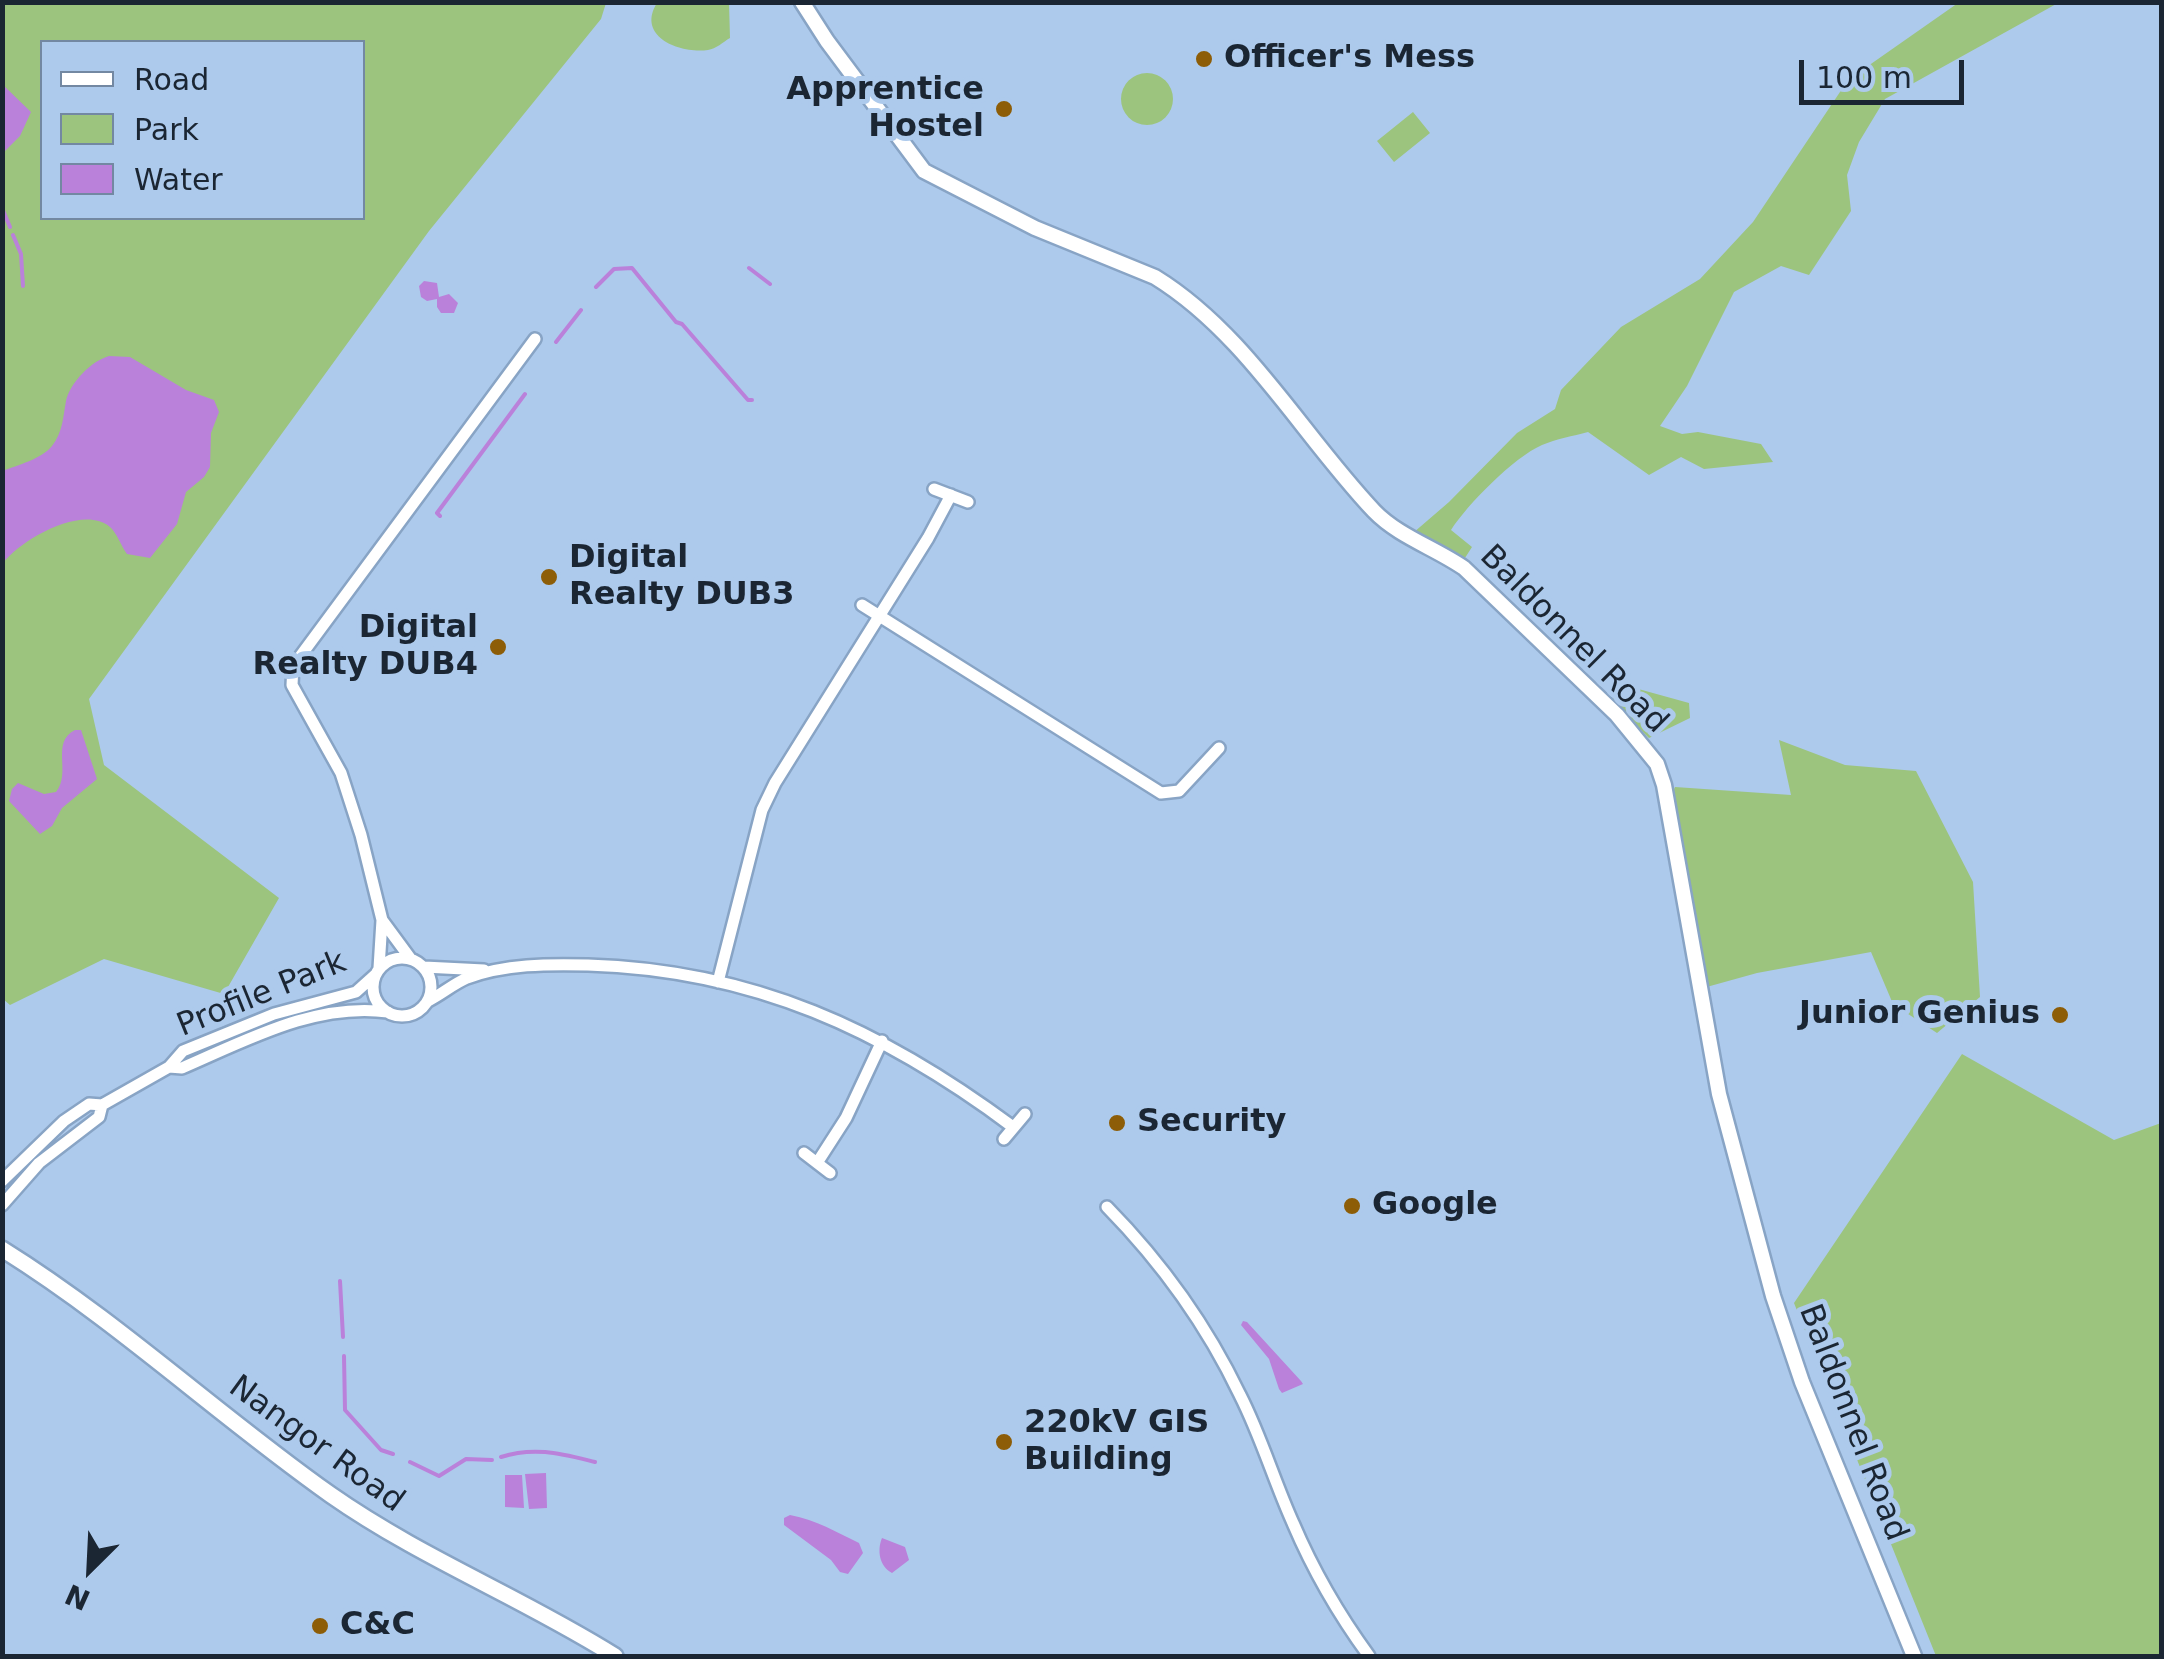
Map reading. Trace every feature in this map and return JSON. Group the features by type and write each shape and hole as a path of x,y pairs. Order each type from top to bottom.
{"main road":[{"name":"Nangor Road","path":"2,1249 126,1335 332,1496 442,1563 615,1656"}],"street":[{"name":"Baldonnel Road","path":"802,2 924,171 988,206 1155,277 1176,290 1244,357 1376,513 1402,533 1464,568 1617,714 1657,764 1664,785 1719,1094 1773,1296 1802,1382 1914,1656"},
{"path":"493,970 454,984 412,1014 388,1012 376,1000 373,991 382,920 361,835 341,773 292,685 293,666 535,338"},
{"path":"934,489 968,502"},
{"path":"718,982 762,810 796,748 928,538 950,495"},
{"path":"862,605 1162,794 1179,791 1219,748"},
{"path":"382,920 410,958 424,967 493,970 552,964 631,966 774,996 882,1041 950,1080 1013,1128"},
{"path":"377,971 392,959 410,958"},
{"path":"424,967 432,985 428,1001"},
{"name":"Profile Park","path":"2,1181 64,1121 89,1104 102,1105 169,1067 183,1051 274,1014 356,992 377,971"},
{"name":"Profile Park","path":"169,1067 182,1068 276,1028 338,1011 388,1012"},
{"path":"817,1162 846,1118 882,1041"},
{"name":"Profile Park","path":"2,1206 39,1163 99,1117 102,1105"},
{"path":"1004,1139 1025,1114"},
{"path":"804,1153 830,1173"},
{"path":"1107,1207 1175,1287 1217,1351 1258,1434 1310,1560 1348,1628 1369,1656"}],"green space":[{"path":"3,3 606,3 601,19 429,231 89,699 104,765 279,898 224,994 104,959 10,1005 3,999"},
{"path":"657,3 729,3 730,38 708,50 674,46 656,33 652,25"},
{"path":"1958,3 2058,3 1885,99 1859,142 1847,175 1851,211 1809,275 1781,266 1734,292 1687,386 1660,426 1682,434 1698,432 1761,444 1773,462 1704,469 1681,457 1649,475 1588,432 1531,451 1479,495 1451,530 1472,547 1463,561 1440,544 1413,533 1517,433 1555,409 1561,390 1621,327 1700,279 1753,222 1848,80"},
{"path":"1147,73 1166,80 1173,99 1166,118 1147,125 1128,118 1121,99 1128,80"},
{"path":"1413,112 1430,133 1394,162 1377,141"},
{"path":"1624,685 1689,703 1690,718 1649,738 1611,701"},
{"path":"1779,740 1845,765 1916,771 1973,882 1980,997 1937,1033 1893,1004 1871,952 1757,973 1703,988 1670,798 1675,787 1791,795"},
{"path":"1962,1054 2114,1140 2161,1123 2161,1656 1936,1656 1794,1303"}],"water":[{"path":"2,84 31,112 20,136 3,153"},
{"path":"424,281 437,283 439,297 449,294 458,303 454,313 441,313 437,299 427,301 421,297 419,286"},
{"path":"109,356 130,357 186,390 214,400 219,412 211,433 210,467 186,492 177,524 150,558 127,554 110,527 84,520 37,535 3,563 3,471 48,451 56,441 72,387 89,368"},
{"path":"75,730 81,730 97,779 62,808 52,826 40,834 9,801 12,789 18,783 44,794 56,792 62,776 64,742"},
{"path":"1243,1321 1303,1384 1282,1393 1269,1359 1241,1325"},
{"path":"546,1473 547,1508 529,1509 525,1474"},
{"path":"505,1475 522,1475 524,1508 505,1507"},
{"path":"790,1515 818,1523 859,1543 863,1553 848,1574 840,1572 831,1560 784,1525 784,1518"},
{"path":"882,1538 905,1547 909,1560 892,1573 880,1557"}],"waterway":[{"path":"2,208 10,227"},
{"path":"13,235 21,254 23,286"},
{"path":"596,287 614,269 632,268 676,322 752,400"},
{"path":"749,268 770,284"},
{"path":"556,342 581,310"},
{"path":"440,516 437,513 525,394"},
{"path":"340,1281 343,1337"},
{"path":"344,1356 345,1410 381,1450 393,1454"},
{"path":"501,1457 537,1452 595,1462"},
{"path":"410,1462 439,1476 466,1459 492,1460"}],"place":[{"name":"Officer's Mess","path":"1204,59"},
{"name":"Apprentice Hostel","path":"1004,109"},
{"name":"Digital Realty DUB3","path":"549,577"},
{"name":"Digital Realty DUB4","path":"498,647"},
{"name":"Junior Genius","path":"2060,1015"},
{"name":"Security","path":"1117,1123"},
{"name":"Google","path":"1352,1206"},
{"name":"220kV GIS Building","path":"1004,1442"},
{"name":"C&C","path":"320,1626"}]}
